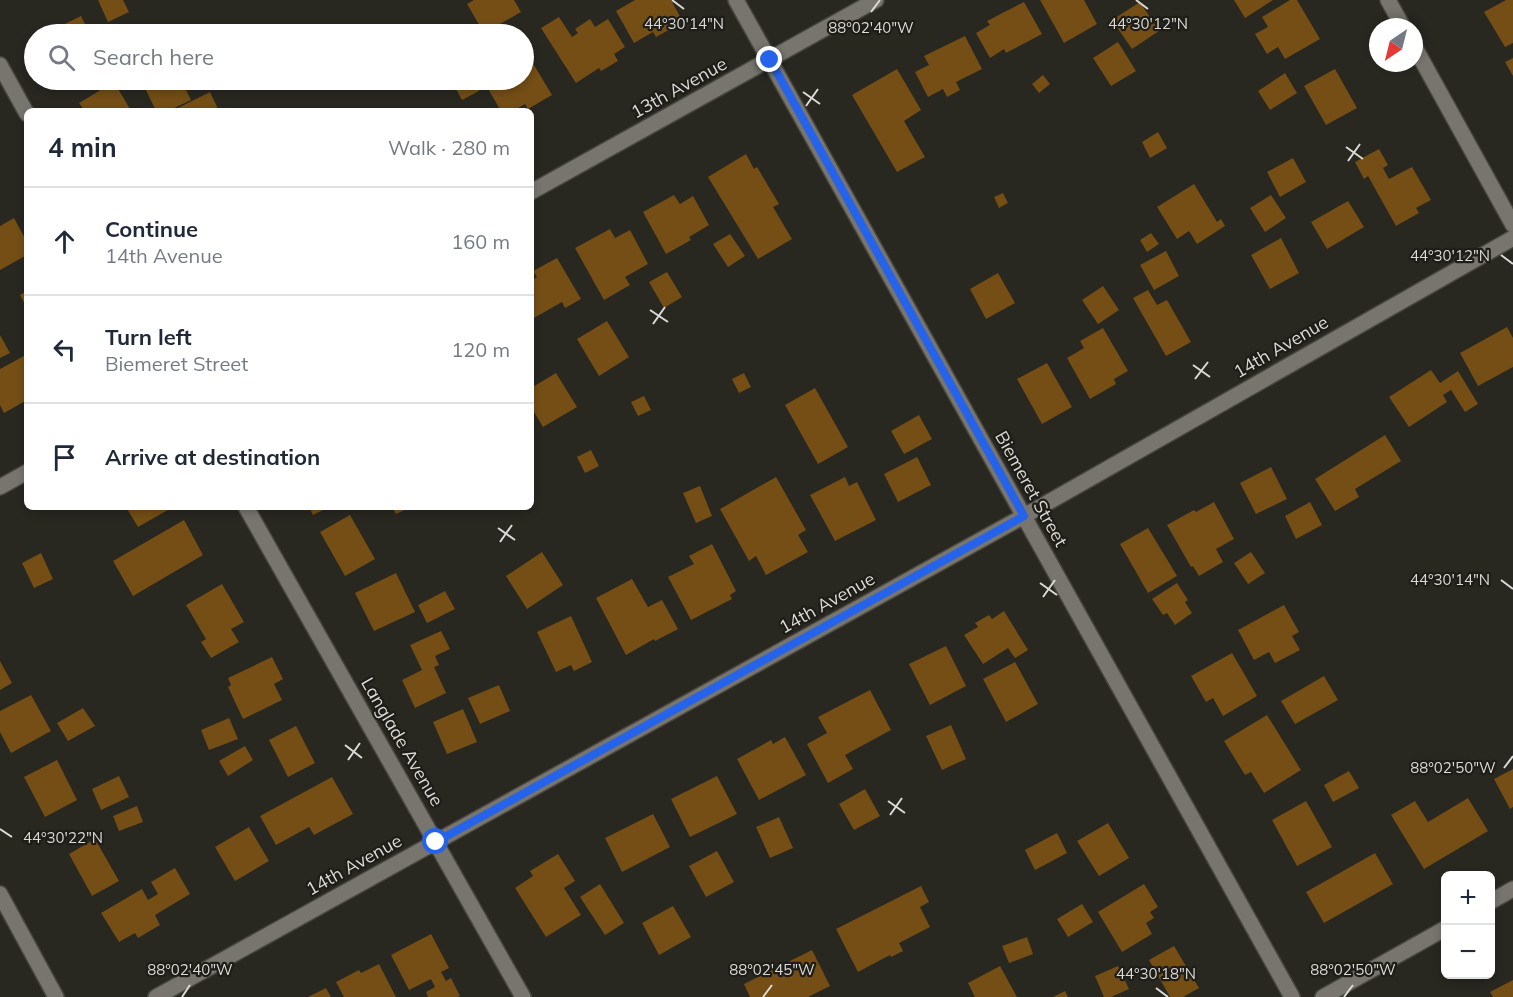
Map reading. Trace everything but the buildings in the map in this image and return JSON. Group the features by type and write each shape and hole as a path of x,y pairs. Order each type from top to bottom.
{"street":[{"name":"Biemeret Street","path":"736,0 1292,997"},
{"name":"13th Avenue","path":"534,190 876,0"},
{"path":"1388,0 1398,18"},
{"path":"1423,62 1513,225"},
{"path":"0,65 24,109"},
{"name":"14th Avenue","path":"156,997 1024,516 1513,238"},
{"path":"0,487 24,474"},
{"name":"Langlade Avenue","path":"248,510 523,997"},
{"path":"1495,900 1513,889"},
{"path":"0,894 56,997"},
{"path":"1323,997 1441,931"}],"route":[{"path":"436,842 1024,516 770,60"}]}
